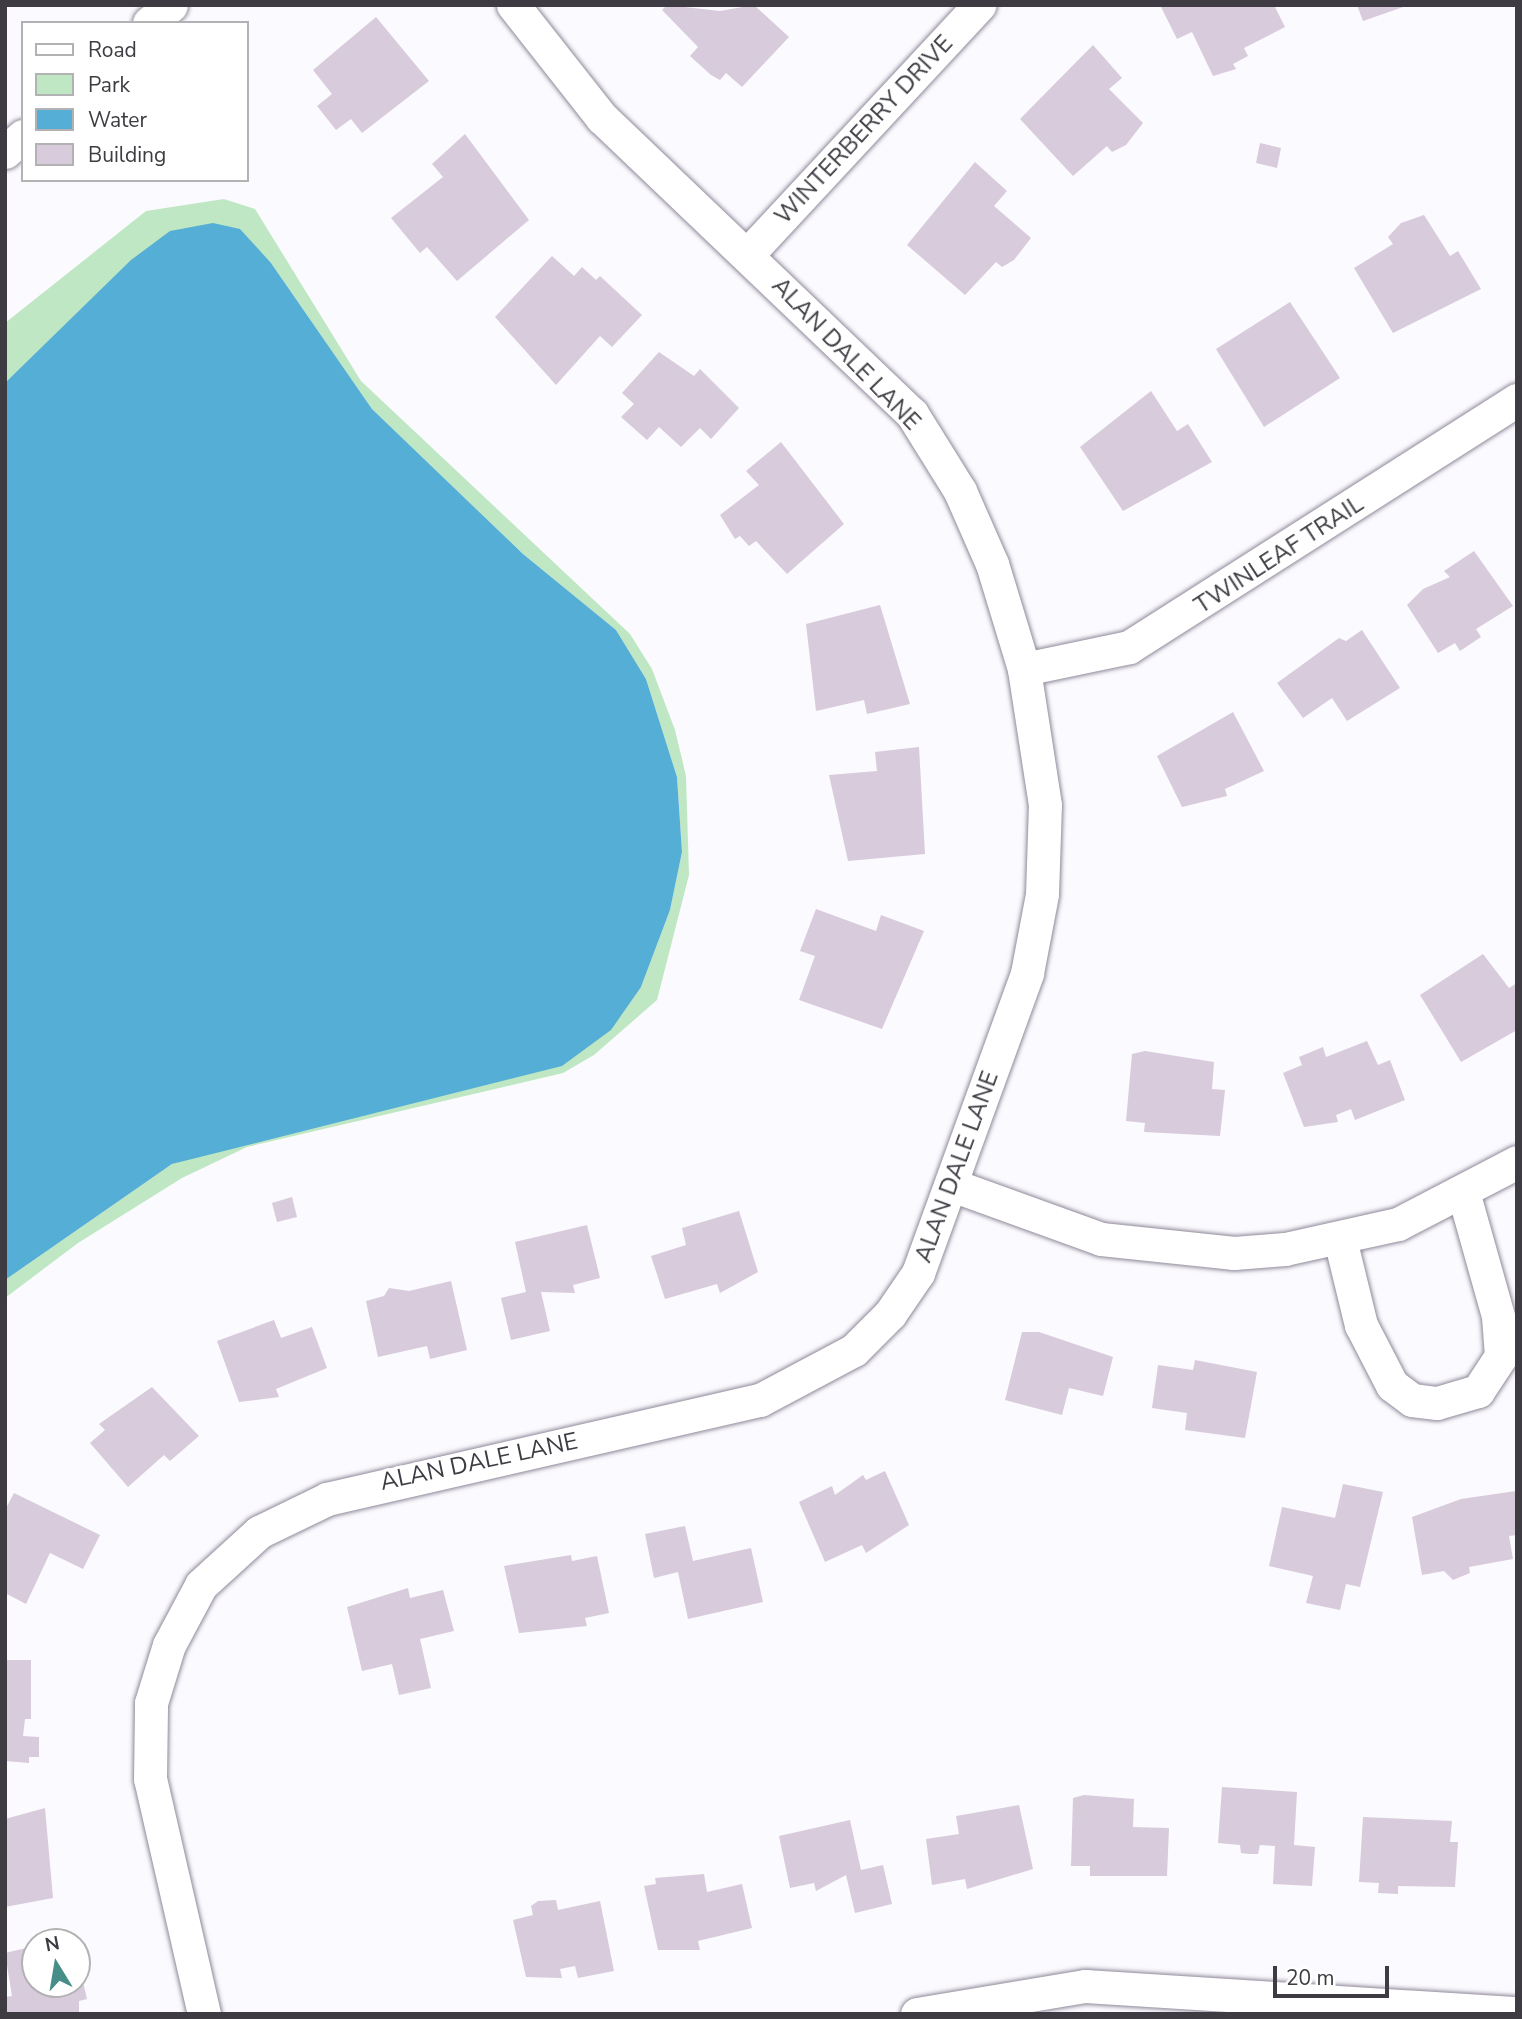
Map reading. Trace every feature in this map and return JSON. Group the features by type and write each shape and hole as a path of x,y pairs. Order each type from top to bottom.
{"street":[{"path":"151,21 171,5"},
{"name":"ALAN DALE LANE","path":"204,2014 150,1779 151,1703 169,1645 201,1585 259,1532 327,1499 714,1412 793,1388 854,1350 896,1307 918,1273 1027,973 1042,894 1045,805 1024,669 992,564 960,491 912,414 748,254 602,118 513,5"},
{"name":"WINTERBERRY DRIVE","path":"748,254 979,5"},
{"path":"5,152 21,138"},
{"name":"TWINLEAF TRAIL","path":"1024,669 1129,648 1517,400"},
{"path":"952,1185 1118,1243 1234,1253 1340,1239 1398,1224 1464,1195 1517,1162"},
{"path":"1340,1239 1361,1325 1392,1385 1412,1400 1437,1403 1478,1391 1501,1356 1499,1330 1464,1195"},
{"path":"917,2014 1085,1986 1517,2013"}],"green space":[{"path":"224,199 255,209 361,381 630,634 652,669 675,730 686,776 689,875 657,1000 594,1055 563,1073 247,1147 182,1178 78,1243 5,1298 5,1280 172,1164 263,1137 641,987 670,910 682,852 677,777 646,679 616,630 523,554 372,409 271,263 170,231 5,383 5,323 146,211"}],"water":[{"path":"213,223 240,229 271,263 372,409 523,554 616,630 646,679 677,777 682,852 670,910 641,987 611,1030 562,1066 172,1164 5,1280 5,383 131,260 170,231"}],"building":[{"path":"667,5 720,11 754,5 789,37 742,87 726,73 720,80 711,75 690,56 698,47 662,10"},
{"path":"1160,5 1274,5 1285,27 1244,48 1248,56 1233,64 1236,69 1213,76 1192,32 1177,39"},
{"path":"1357,5 1406,5 1406,6 1363,21"},
{"path":"376,17 429,81 362,133 351,119 336,130 317,106 332,94 313,70"},
{"path":"1093,45 1122,78 1109,89 1143,123 1126,145 1112,152 1107,146 1073,176 1020,119"},
{"path":"465,134 529,220 457,281 427,247 420,253 391,218 443,177 432,164"},
{"path":"1260,143 1281,148 1277,168 1256,163"},
{"path":"975,162 1007,191 994,206 1031,238 1014,260 1002,267 996,262 965,295 907,245"},
{"path":"1424,215 1450,256 1458,251 1481,289 1393,333 1354,268 1393,244 1388,237 1401,223"},
{"path":"552,256 574,276 582,267 596,280 600,276 642,315 612,347 600,336 556,385 495,317"},
{"path":"1290,302 1340,378 1264,427 1216,349"},
{"path":"659,352 694,376 700,369 739,408 711,439 700,428 681,447 659,427 647,440 621,417 634,404 622,393"},
{"path":"1151,391 1177,431 1188,424 1212,462 1123,511 1080,447"},
{"path":"781,442 844,524 787,574 756,541 749,546 740,536 735,539 720,515 759,485 746,471"},
{"path":"1474,551 1513,606 1476,629 1481,637 1460,651 1455,643 1438,653 1407,605 1423,589 1450,577 1444,571"},
{"path":"880,605 910,704 867,714 864,700 816,711 806,624"},
{"path":"1362,630 1400,688 1347,721 1332,698 1303,718 1277,683 1339,638 1346,641"},
{"path":"1233,712 1264,771 1225,789 1227,796 1182,807 1157,756"},
{"path":"919,747 925,854 848,861 829,775 877,771 875,752"},
{"path":"816,909 876,931 881,915 924,931 882,1029 799,1000 815,956 800,951"},
{"path":"1483,954 1509,988 1517,983 1517,1030 1461,1062 1420,995"},
{"path":"1367,1041 1378,1065 1390,1060 1405,1100 1355,1120 1351,1109 1336,1115 1338,1122 1304,1127 1283,1073 1302,1065 1299,1057 1323,1047 1326,1057"},
{"path":"1145,1051 1214,1062 1212,1089 1225,1090 1220,1136 1144,1132 1145,1123 1126,1121 1132,1054"},
{"path":"292,1197 297,1217 277,1222 272,1203"},
{"path":"739,1211 758,1272 720,1293 717,1284 665,1299 651,1256 686,1245 682,1228"},
{"path":"587,1225 600,1278 573,1285 575,1293 541,1292 550,1331 511,1340 501,1298 526,1292 515,1242"},
{"path":"451,1281 467,1350 430,1359 427,1346 378,1357 366,1301 384,1296 389,1288 409,1291"},
{"path":"274,1320 281,1338 312,1327 327,1368 276,1389 279,1397 239,1402 217,1341"},
{"path":"1022,1332 1039,1332 1113,1357 1103,1396 1069,1388 1062,1415 1005,1400"},
{"path":"1195,1360 1257,1372 1245,1438 1185,1430 1187,1413 1152,1408 1158,1365 1193,1370"},
{"path":"152,1387 199,1436 170,1461 164,1455 128,1487 90,1443 105,1430 99,1424"},
{"path":"885,1471 909,1525 866,1553 862,1545 825,1562 799,1502 832,1486 835,1495 863,1475 866,1480"},
{"path":"1343,1484 1383,1492 1360,1587 1346,1584 1340,1610 1306,1603 1313,1576 1269,1566 1282,1507 1335,1518"},
{"path":"1516,1491 1517,1535 1509,1536 1513,1559 1469,1567 1470,1573 1453,1580 1444,1571 1422,1575 1412,1517 1461,1499"},
{"path":"14,1493 100,1535 83,1569 50,1553 26,1604 5,1593 5,1510"},
{"path":"685,1526 693,1561 751,1548 763,1602 688,1619 678,1572 654,1578 645,1534"},
{"path":"571,1555 572,1561 597,1556 609,1613 585,1618 587,1626 519,1633 504,1566"},
{"path":"408,1588 410,1598 443,1590 454,1631 420,1639 431,1688 399,1695 392,1664 362,1671 347,1607"},
{"path":"5,1660 31,1660 31,1719 25,1719 23,1736 39,1737 39,1757 29,1757 29,1763 5,1761"},
{"path":"1222,1787 1297,1792 1294,1845 1315,1847 1312,1886 1273,1884 1275,1846 1260,1845 1258,1854 1249,1854 1241,1853 1240,1845 1218,1843"},
{"path":"1084,1795 1134,1799 1133,1827 1169,1828 1167,1876 1090,1876 1090,1866 1071,1866 1073,1798"},
{"path":"1019,1805 1033,1869 967,1889 965,1879 932,1885 926,1839 959,1834 956,1816"},
{"path":"45,1808 53,1898 5,1907 5,1819"},
{"path":"1363,1817 1452,1821 1450,1842 1458,1842 1455,1887 1398,1886 1398,1894 1378,1893 1379,1883 1359,1882"},
{"path":"850,1820 861,1870 883,1865 892,1904 855,1913 846,1875 816,1891 814,1883 790,1888 779,1836"},
{"path":"704,1874 707,1892 742,1884 752,1928 698,1941 700,1950 658,1950 644,1886 656,1884 655,1878"},
{"path":"556,1900 558,1910 600,1901 614,1971 578,1978 575,1966 560,1969 562,1978 526,1977 513,1920 533,1915 531,1906 538,1901"},
{"path":"21,1949 21,1998 87,1998 79,2001 79,2014 5,2014 5,1997 12,1996 5,1953"}]}
